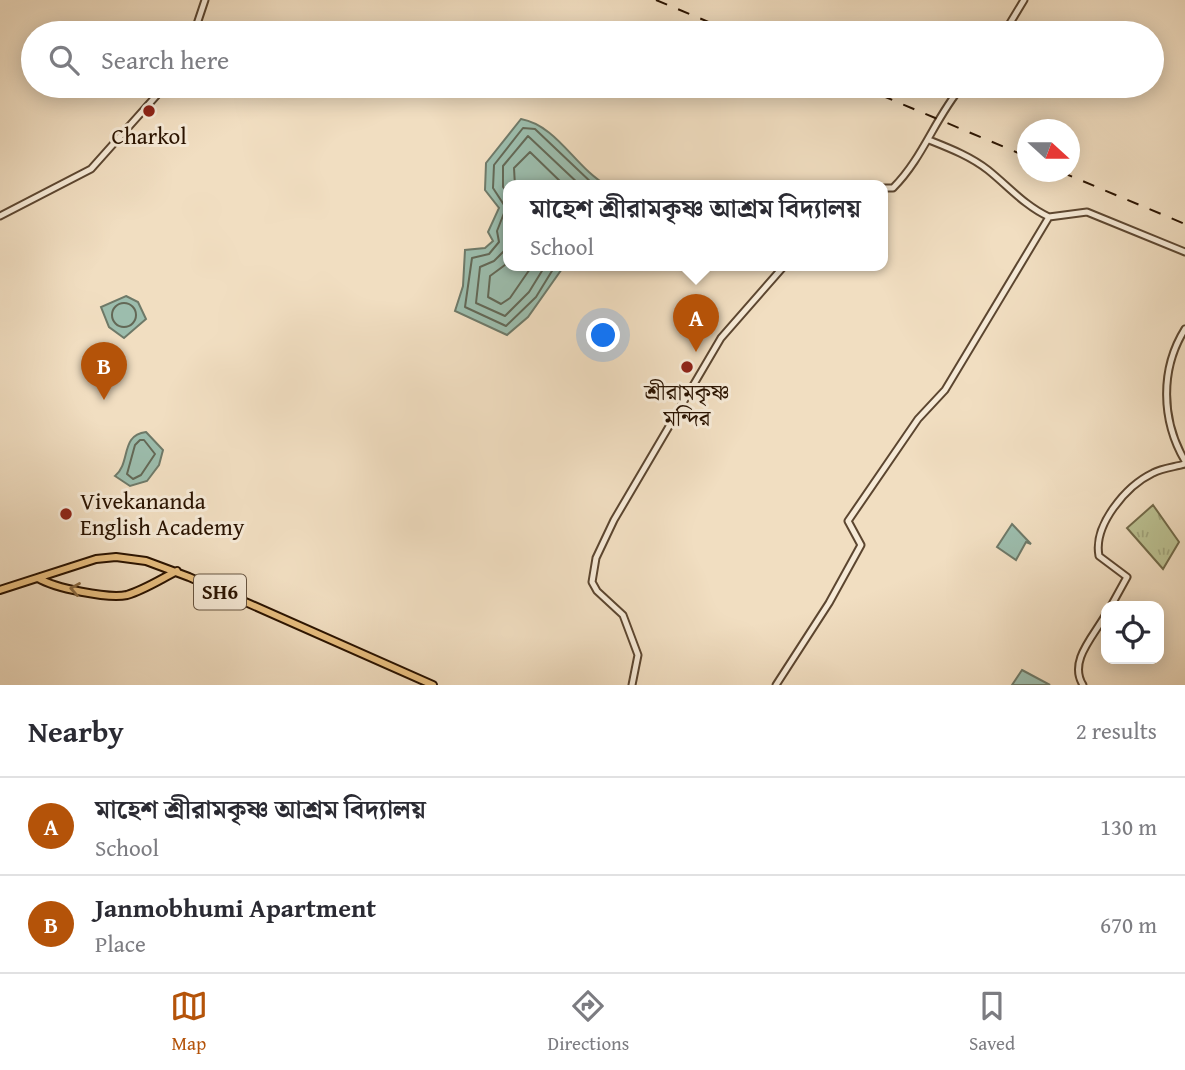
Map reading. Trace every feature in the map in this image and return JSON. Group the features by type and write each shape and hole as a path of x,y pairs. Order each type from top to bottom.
{"main road":[{"name":"SH6","path":"0,590 106,558 137,559 177,571 433,685"},
{"path":"38,578 52,585 115,596 132,593 177,571"}],"street":[{"path":"198,21 205,0"},
{"path":"1011,21 1024,0"},
{"path":"0,216 92,169 154,98"},
{"path":"888,188 893,188 905,176 952,98"},
{"path":"929,140 957,151 985,168 1023,201 1049,217 1087,212 1185,252"},
{"path":"776,685 829,603 862,545 848,521 918,419 945,390 1049,217"},
{"path":"632,685 638,655 623,615 592,582 596,558 618,512 721,338 780,271"},
{"path":"1114,601 1127,577 1099,556 1099,535 1110,512 1153,473 1185,462 1177,445 1166,400 1169,360 1185,329"},
{"path":"1083,685 1077,674 1078,662 1101,623"}],"green space":[{"path":"1153,505 1179,542 1163,569 1127,528"}],"water":[{"path":"521,119 546,130 599,180 503,180 503,271 560,271 528,317 507,335 455,311 463,286 465,250 485,248 493,241 488,232 499,208 485,190 486,163"},
{"path":"126,296 138,302 146,319 124,338 109,327 101,307"},
{"path":"146,432 163,450 159,465 147,481 130,486 115,476 123,464 132,438"},
{"path":"1012,524 1031,544 1026,542 1016,560 997,547"},
{"path":"1022,670 1050,685 1012,685"}],"railway":[{"path":"656,0 706,21"},
{"path":"888,98 1017,152"},
{"path":"1080,180 1185,224"}],"place":[{"name":"Charkol","path":"149,111"},
{"name":"মাহেশ শ্রীরামকৃষ্ণ আশ্রম বিদ্যালয়","path":"696,352"},
{"name":"শ্রীরামকৃষ্ণ মন্দির","path":"687,367"},
{"name":"Janmobhumi Apartment","path":"104,400"},
{"name":"Vivekananda English Academy","path":"66,514"}]}
